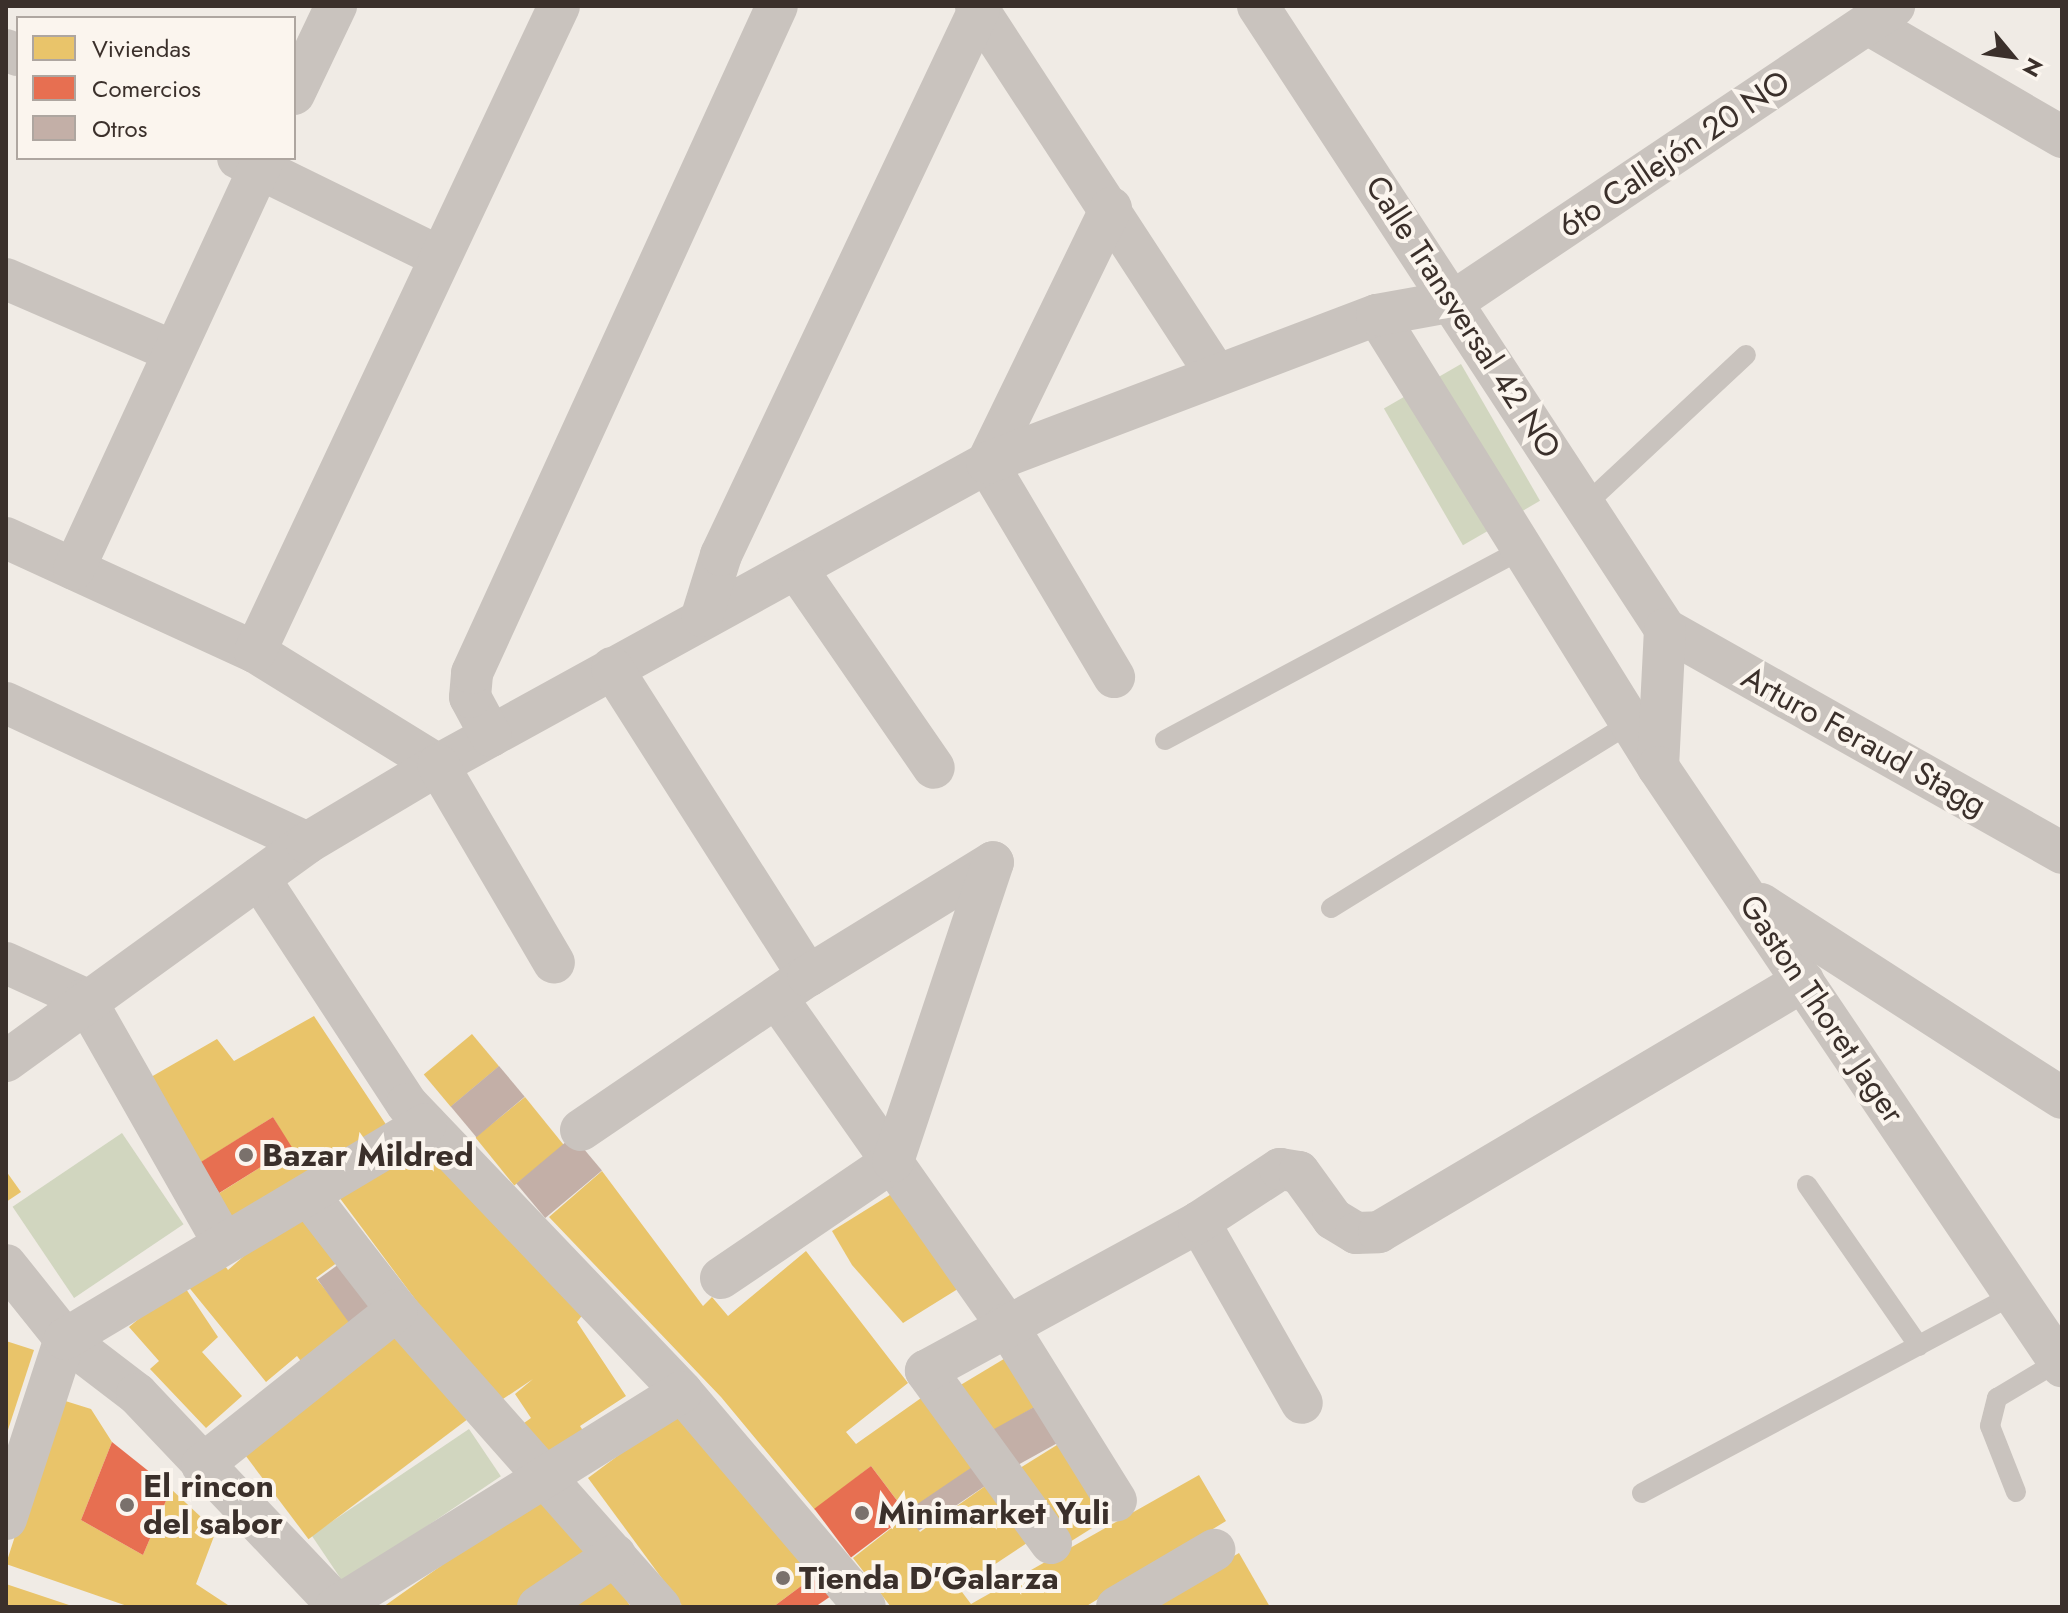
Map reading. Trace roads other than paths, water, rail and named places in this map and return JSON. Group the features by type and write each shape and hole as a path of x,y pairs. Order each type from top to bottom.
{"street":[{"path":"296,90 336,6"},
{"path":"255,652 559,6"},
{"path":"491,736 470,697 472,673 777,6"},
{"name":"Calle Transversal 42 NO","path":"1258,6 1454,301 1665,629"},
{"path":"978,8 1111,208 1215,373"},
{"path":"702,616 721,555 978,8"},
{"path":"1881,15 2062,137"},
{"name":"6to Callejón 20 NO","path":"1454,301 1881,15"},
{"path":"74,569 254,161 440,257"},
{"path":"987,463 1111,208"},
{"path":"6,279 172,351"},
{"path":"6,1061 85,999 307,843 702,616 798,571 987,463 1215,373 1377,315 1454,301"},
{"name":"Gaston Thoret Jager","path":"1377,315 1658,767 2013,1295 2056,1352"},
{"path":"987,463 1114,677"},
{"path":"6,538 255,652 438,765 554,963"},
{"path":"798,571 934,768"},
{"path":"1658,767 1665,629"},
{"name":"Arturo Feraud Stagg","path":"1665,629 2062,853"},
{"path":"612,668 893,1161 1006,1324 1116,1501"},
{"path":"6,703 307,843"},
{"path":"581,1130 993,862 893,1161 721,1278"},
{"path":"259,878 426,1124 682,1392 865,1607"},
{"path":"1746,894 2062,1098"},
{"path":"6,963 85,999 223,1242"},
{"path":"1051,1543 926,1371 1006,1324 1199,1222 1280,1169 1299,1172 1333,1219 1356,1233 1379,1232 1803,981"},
{"path":"7,1515 65,1339 223,1242 309,1196 426,1124"},
{"path":"309,1196 397,1310 660,1607"},
{"path":"1199,1222 1302,1403"},
{"path":"6,1265 65,1339"},
{"path":"6,1306 65,1339 137,1394 337,1607 682,1392"},
{"path":"202,1465 397,1310"},
{"path":"1117,1607 1214,1550"},
{"path":"538,1607 615,1555"}],"lane":[{"path":"1585,505 1746,355"},
{"path":"1165,740 1522,549"},
{"path":"1331,908 1631,723"},
{"path":"1807,1185 1919,1346"},
{"path":"1642,1493 2013,1295"},
{"path":"2016,1492 1990,1426 1997,1398 2056,1352"}],"place":[{"name":"Bazar Mildred","path":"246,1155"},
{"name":"El rincon del sabor","path":"127,1505"},
{"name":"Minimarket Yuli","path":"862,1513"},
{"name":"Tienda D'Galarza","path":"783,1578"}]}
